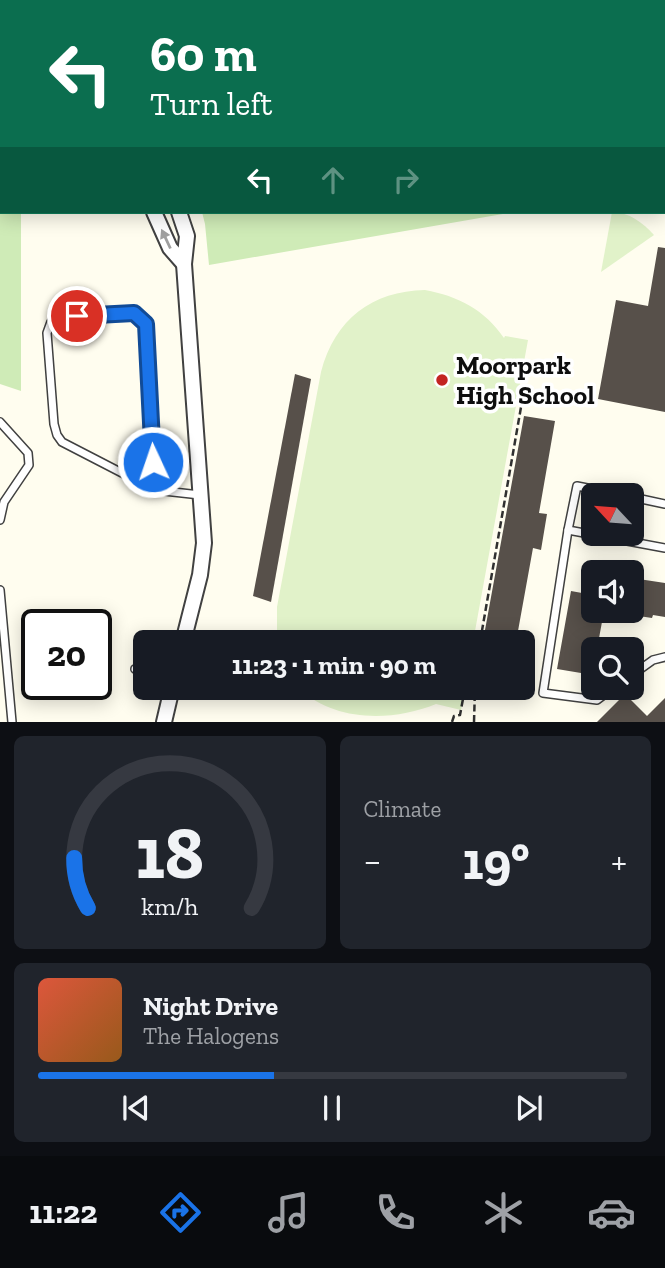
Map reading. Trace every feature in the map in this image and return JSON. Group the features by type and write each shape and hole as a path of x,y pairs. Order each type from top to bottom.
{"street":[{"path":"155,214 170,248 184,264"},
{"path":"180,214 187,236 184,264 204,543 200,575 186,630"},
{"path":"164,722 169,700"}],"lane":[{"path":"155,490 146,324 139,316 128,313 61,317 51,322 47,333 57,435 62,442 155,490 200,495"},
{"path":"0,422 28,453 29,465 4,502 0,520"},
{"path":"581,487 577,486 568,530 543,693 581,698"},
{"path":"644,500 665,504"},
{"path":"568,530 665,548"},
{"path":"0,590 12,722"},
{"path":"644,666 653,660 665,657"}],"path":[{"path":"482,630 524,390"},
{"path":"453,722 454,716 460,715 463,700"},
{"path":"474,722 475,700"}],"green space":[{"path":"0,214 21,214 21,391 0,384"},
{"path":"202,214 503,214 209,265"},
{"path":"612,214 624,214 635,219 654,235 601,272"},
{"path":"425,290 449,296 479,312 504,338 528,340 475,630 277,630 277,607 321,372 327,353 346,323 358,312 372,302 406,292"},
{"path":"315,700 463,700 461,710 436,704 383,716 346,713"}],"building":[{"path":"658,247 665,248 665,412 598,399 616,300 648,306"},
{"path":"295,374 311,379 271,602 253,596"},
{"path":"524,416 555,421 539,513 547,514 541,550 533,548 518,630 485,630"},
{"path":"644,580 665,583 665,617 653,615 652,618 644,617"},
{"path":"571,591 581,593 581,623 602,623 599,637 581,637 581,673 557,669"},
{"path":"665,698 665,722 597,722 619,700 631,700 647,716"}],"place":[{"name":"Moorpark High School","path":"442,380"}],"route":[{"path":"77,316 134,313 146,324 153,462"}]}
